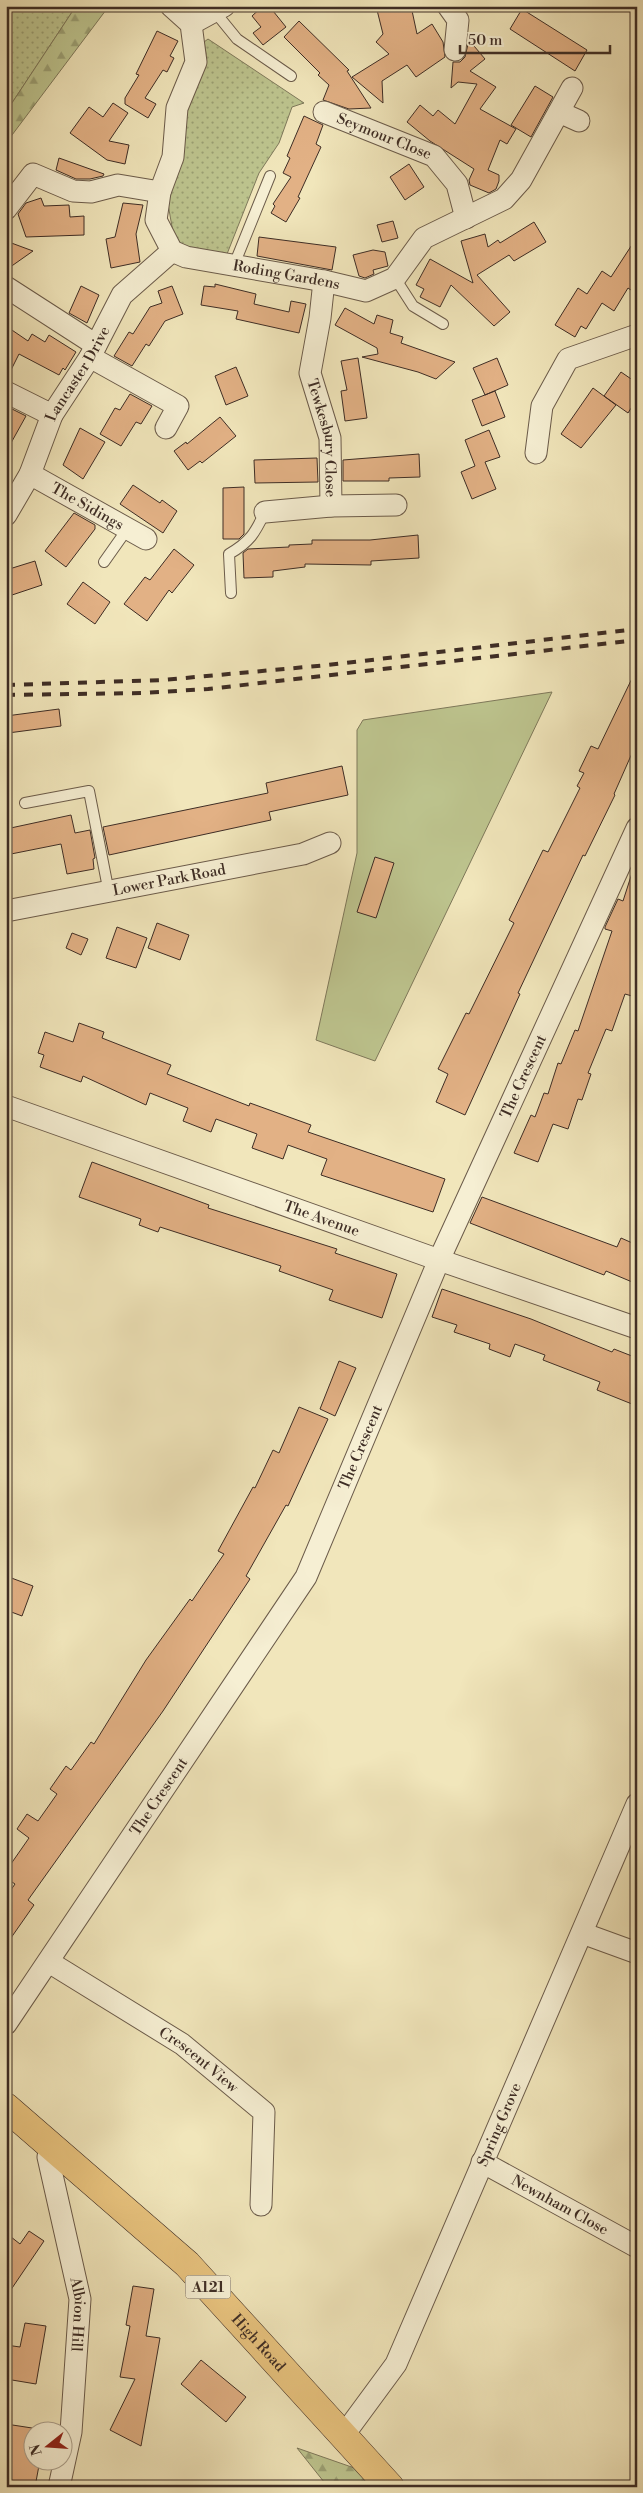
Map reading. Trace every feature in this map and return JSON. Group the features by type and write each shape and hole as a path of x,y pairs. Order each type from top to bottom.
{"main road":[{"name":"High Road","path":"6,2107 187,2264 390,2487"}],"street":[{"path":"171,6 191,24 196,62 177,108 173,156 160,192 156,220 172,251"},
{"path":"448,6 458,20 455,50"},
{"path":"191,24 219,9"},
{"name":"Roding Gardens","path":"172,251 186,256 324,281 366,291 395,278 424,238 504,199 521,180 572,88"},
{"name":"Seymour Close","path":"324,112 434,156 457,184 466,218"},
{"path":"559,112 579,121"},
{"path":"6,209 34,174 73,191 91,192 118,186 160,192"},
{"name":"Lancaster Drive","path":"6,515 30,474 52,415 93,351 122,295 172,251"},
{"name":"Tewkesbury Close","path":"324,281 320,318 310,373 330,438 332,506"},
{"path":"6,287 93,351 178,406 166,428"},
{"path":"536,453 542,406 568,359 637,335"},
{"path":"6,392 52,415"},
{"name":"The Sidings","path":"30,474 137,534"},
{"name":"Tewkesbury Close","path":"264,512 332,506 396,505"},
{"name":"The Crescent","path":"6,2024 306,1577 439,1260 637,828"},
{"name":"Lower Park Road","path":"6,911 109,893 303,854 330,843"},
{"name":"The Avenue","path":"6,1106 439,1260 637,1328"},
{"name":"Spring Grove","path":"343,2436 396,2364 637,1804"},
{"path":"582,1933 637,1953"},
{"name":"Crescent View","path":"49,1962 182,2044 264,2112 261,2205"},
{"name":"Albion Hill","path":"50,2144 48,2157 80,2299 71,2432 59,2487"},
{"name":"Newnham Close","path":"482,2162 637,2247"}],"lane":[{"path":"219,9 238,39 291,76"},
{"path":"234,264 270,176"},
{"path":"395,278 413,306 443,324"},
{"path":"230,593 229,554 245,545 256,530 264,512"},
{"path":"104,562 137,534"},
{"path":"25,803 89,791 109,893"}],"green space":[{"path":"6,6 76,6 6,112"},
{"path":"76,6 109,6 6,143 6,112"},
{"path":"208,39 304,103 292,107 279,143 259,173 227,254 187,248 174,238 168,204 178,162 184,113 203,69 206,54 204,42"},
{"path":"552,692 375,1061 316,1040 357,853 357,730 363,720"},
{"path":"297,2448 363,2471 377,2487 328,2487"}],"building":[{"path":"263,6 269,6 286,27 263,45 253,33 261,27 252,16"},
{"path":"376,6 411,6 417,34 432,24 443,42 445,57 416,77 407,65 382,81 383,103 352,77 389,54 376,42 383,34"},
{"path":"522,9 587,50 575,71 510,29"},
{"path":"299,21 349,70 347,71 371,108 349,109 323,100 329,85 318,75 320,73 284,37"},
{"path":"157,31 178,41 170,56 174,58 167,72 163,70 145,98 156,104 148,118 125,104 125,98 139,75 136,74"},
{"path":"469,40 485,59 470,71 496,87 480,109 516,129 507,144 500,140 488,170 499,175 499,181 496,189 489,193 470,185 469,180 474,169 430,141 407,122 420,105 433,116 438,110 455,124 477,84 458,82 451,88 453,62 460,62 465,57"},
{"path":"535,86 553,97 531,137 511,125"},
{"path":"113,103 128,113 109,141 129,145 125,164 107,160 70,133 89,107 103,117"},
{"path":"304,116 323,125 316,144 321,147 298,197 300,198 286,222 271,213 275,206 273,204 291,177 283,173 290,158 287,156"},
{"path":"59,158 104,174 103,176 90,179 76,179 56,170"},
{"path":"409,164 424,187 405,200 390,177"},
{"path":"41,198 44,206 69,205 70,217 84,216 84,235 26,237 18,214 26,203"},
{"path":"123,203 143,205 136,234 140,262 111,268 106,239 115,237"},
{"path":"393,221 398,238 382,242 377,225"},
{"path":"534,222 546,242 514,261 509,255 477,275 510,312 494,326 451,285 440,307 420,297 424,289 416,285 430,259 473,283 461,241 485,234 488,247 498,240 500,243"},
{"path":"259,237 336,247 332,270 257,256"},
{"path":"637,237 637,294 628,288 614,311 602,303 586,329 581,326 575,337 555,325 578,288 587,294 602,271 611,277"},
{"path":"6,241 33,251 6,270"},
{"path":"373,250 385,252 388,266 373,270 374,274 365,278 359,276 353,255"},
{"path":"215,284 256,294 254,304 289,312 291,301 306,304 299,333 236,319 238,311 201,305 204,286 215,287"},
{"path":"81,286 99,295 87,323 69,313"},
{"path":"172,286 183,314 165,321 149,346 146,344 132,366 114,356 129,332 133,334 150,307 162,303 158,291"},
{"path":"345,308 374,324 377,315 393,320 390,333 403,337 401,343 455,362 436,379 418,372 362,357 378,354 377,348 335,325"},
{"path":"6,326 28,341 32,334 45,342 49,335 76,352 65,370 63,368 59,375 19,354 6,380"},
{"path":"358,358 367,418 345,421 341,391 347,390 341,361"},
{"path":"497,358 508,385 485,395 473,368"},
{"path":"236,367 248,396 226,405 215,376"},
{"path":"621,372 637,383 637,399 628,413 604,396"},
{"path":"593,388 616,405 581,448 561,434"},
{"path":"495,391 505,417 482,426 472,400"},
{"path":"130,394 152,406 141,424 136,422 121,446 100,434 115,408 120,410"},
{"path":"6,406 26,416 6,452"},
{"path":"220,417 236,436 202,463 200,461 188,470 174,451 186,442 187,444"},
{"path":"80,428 105,442 83,479 63,465"},
{"path":"489,430 500,457 485,462 496,489 472,499 461,472 475,466 465,440"},
{"path":"419,454 420,477 389,478 389,481 343,481 343,460"},
{"path":"317,458 318,482 255,483 254,460"},
{"path":"133,485 160,503 162,500 177,511 163,533 120,504"},
{"path":"244,487 244,534 239,539 223,539 223,488"},
{"path":"74,513 95,525 95,529 66,567 45,551"},
{"path":"418,535 419,558 371,561 371,565 305,564 305,567 273,571 273,577 244,578 243,553 248,549 312,544 312,540 370,540"},
{"path":"174,549 194,565 172,593 169,590 147,621 124,604 145,577 150,580"},
{"path":"35,561 42,585 9,596 6,586 6,570"},
{"path":"83,582 110,602 95,624 67,604"},
{"path":"637,668 637,742 615,795 585,856 583,855 518,993 520,994 465,1115 436,1102 448,1074 438,1069 466,1013 469,1014 514,923 509,920 543,850 548,852 580,788 577,786 584,773 579,771 591,746 598,749"},
{"path":"59,709 61,726 8,733 6,716"},
{"path":"342,766 348,795 269,812 271,820 109,855 103,827 268,793 266,783"},
{"path":"71,815 75,833 90,830 95,858 93,859 94,869 67,874 61,844 6,855 6,829"},
{"path":"375,857 394,863 376,918 357,912"},
{"path":"633,870 637,870 637,982 632,996 625,994 612,1031 606,1029 588,1073 591,1074 582,1100 578,1099 568,1129 553,1124 538,1162 514,1153 531,1115 535,1117 544,1093 548,1094 558,1063 561,1064 575,1030 578,1031 612,931 605,929 605,927 618,899 623,901"},
{"path":"157,923 189,935 180,960 148,948"},
{"path":"117,927 147,938 136,968 106,958"},
{"path":"72,933 88,939 81,955 66,948"},
{"path":"79,1023 104,1032 102,1038 171,1065 167,1074 249,1106 250,1103 311,1125 308,1132 445,1179 433,1212 321,1175 327,1159 288,1145 283,1159 252,1148 257,1134 216,1119 211,1132 183,1121 188,1108 150,1093 146,1105 83,1076 81,1082 40,1067 44,1055 38,1053 45,1032 73,1042"},
{"path":"92,1162 209,1205 208,1208 337,1249 335,1253 397,1274 382,1318 329,1300 333,1290 279,1271 281,1266 160,1227 158,1232 139,1225 141,1219 79,1197"},
{"path":"482,1197 617,1247 621,1238 637,1245 637,1284 606,1271 604,1275 470,1223"},
{"path":"442,1289 531,1319 612,1352 614,1349 637,1358 637,1406 597,1390 600,1382 543,1360 545,1355 515,1344 510,1357 489,1349 490,1344 454,1332 457,1325 432,1317"},
{"path":"339,1361 356,1368 335,1416 320,1409"},
{"path":"299,1407 328,1419 288,1506 286,1505 246,1576 250,1579 163,1711 28,1900 34,1905 6,1945 6,1897 15,1884 6,1878 6,1871 29,1838 17,1829 27,1814 38,1821 57,1794 50,1789 66,1766 71,1770 91,1742 94,1744 146,1660 190,1599 192,1601 224,1554 218,1551 253,1487 255,1488 273,1450 279,1453"},
{"path":"6,1576 33,1586 22,1616 6,1610"},
{"path":"29,2231 44,2241 6,2297 6,2233 20,2244"},
{"path":"133,2286 154,2289 146,2336 160,2338 141,2446 110,2430 135,2379 120,2377 130,2326 126,2325"},
{"path":"25,2323 46,2326 36,2384 6,2379 6,2345 20,2347"},
{"path":"201,2360 246,2397 226,2422 181,2384"},
{"path":"6,2424 22,2426 22,2470 38,2470 35,2487 9,2487 10,2479 6,2478"}],"railway":[{"path":"6,685 163,680 328,665 637,629"},
{"path":"6,695 142,693 208,689 637,640"}]}
